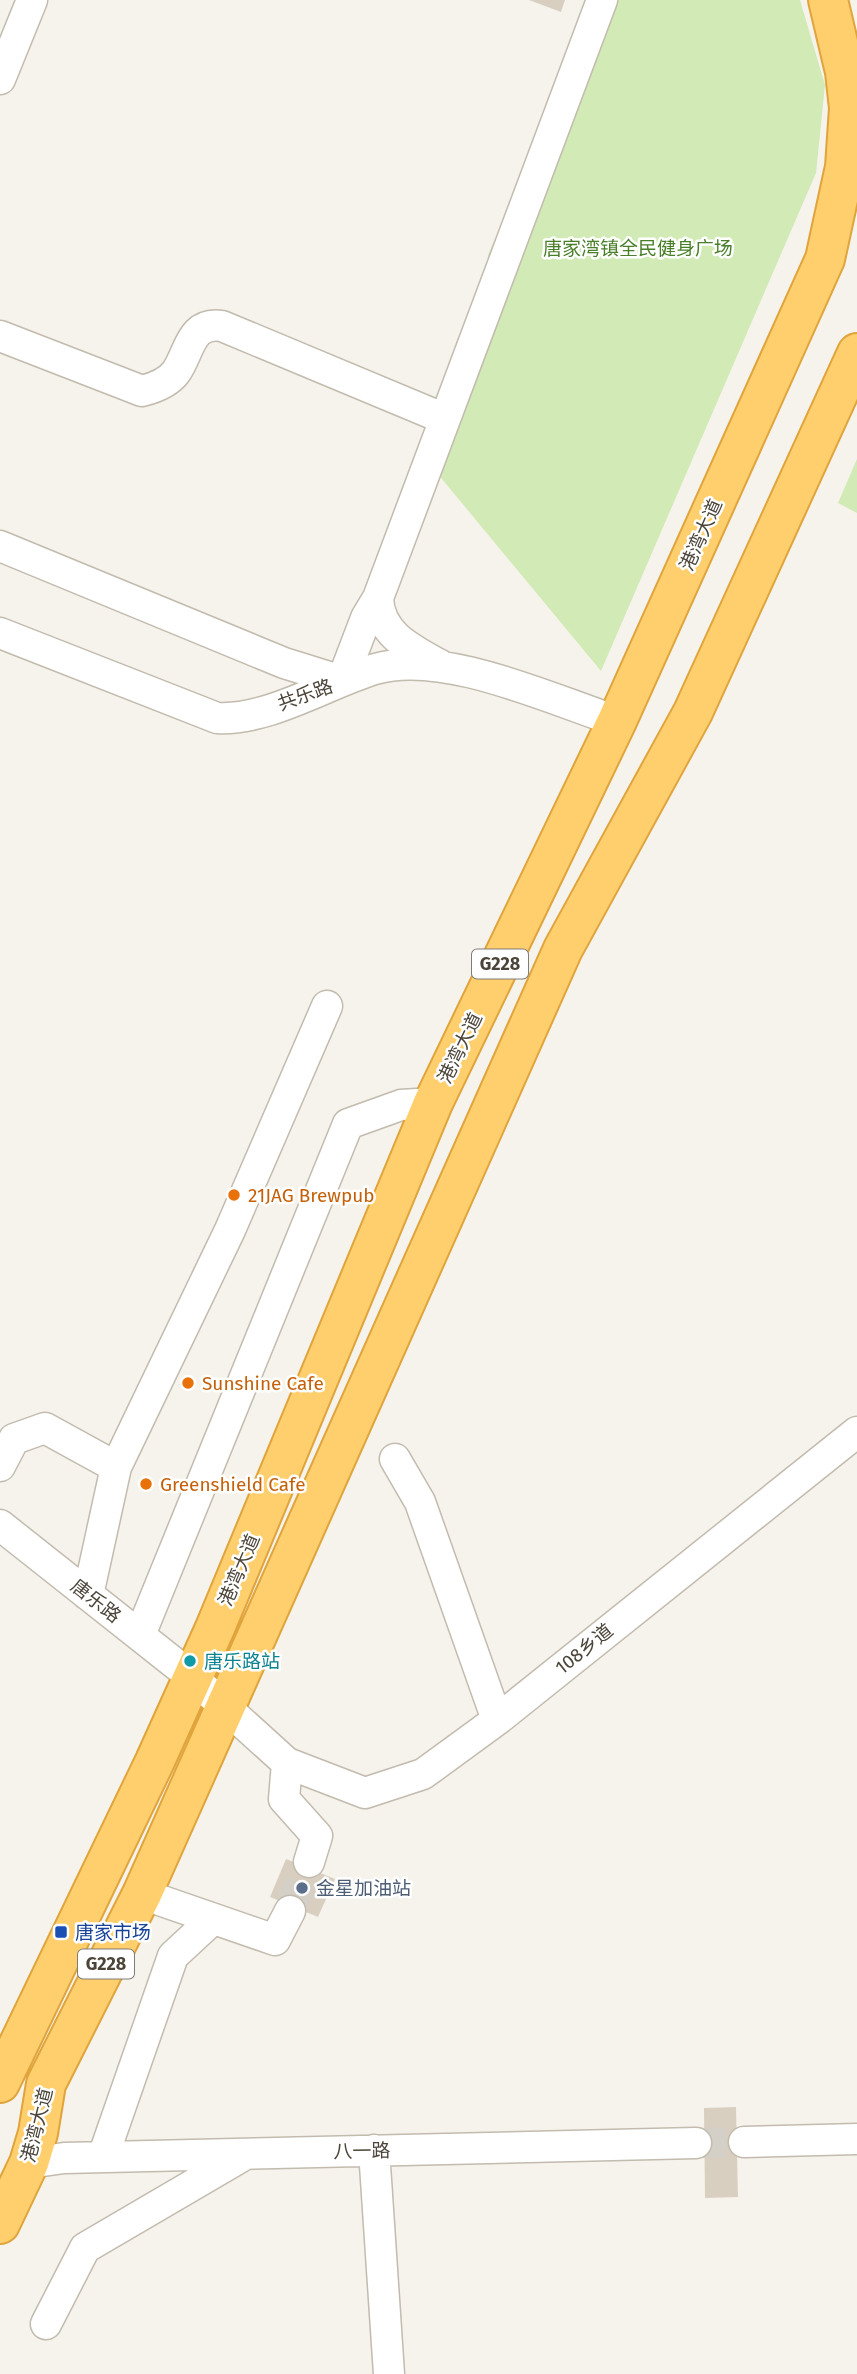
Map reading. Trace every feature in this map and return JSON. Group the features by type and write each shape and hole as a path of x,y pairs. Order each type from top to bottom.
{"highway":[{"name":"港湾大道","path":"0,2083 192,1677 433,1103 617,721 825,259 845,167 849,108 845,72 828,0"},
{"name":"港湾大道","path":"0,2224 29,2163 38,2133 46,2084 142,1894 563,950 693,712 857,353"}],"street":[{"path":"0,79 32,0"},
{"path":"0,546 284,663 342,681 366,618 378,597 602,0"},
{"path":"0,336 142,391 171,377 198,330 212,325 222,326 445,419"},
{"path":"378,597 381,618 390,632 440,665"},
{"name":"共乐路","path":"0,632 217,719 246,717 342,681 397,665 440,665 617,721"},
{"path":"281,704 290,683 284,663"},
{"path":"88,1595 116,1467 230,1230 327,1006"},
{"path":"140,1635 348,1124 401,1105 433,1103"},
{"path":"0,1466 14,1439 45,1428 116,1467"},
{"name":"108乡道","path":"287,1763 365,1794 423,1774 497,1720 857,1432"},
{"path":"395,1459 420,1502 497,1720"},
{"name":"唐乐路","path":"2,1531 192,1677 287,1763"},
{"path":"287,1763 284,1799 317,1836 309,1862"},
{"path":"142,1894 275,1940 290,1911"},
{"path":"103,2157 173,1956 213,1919"},
{"path":"744,2142 857,2139"},
{"name":"八一路","path":"29,2163 103,2157 696,2143"},
{"path":"374,2150 389,2374"},
{"path":"46,2324 85,2248 248,2153"}],"green space":[{"name":"唐家湾镇全民健身广场","path":"600,0 800,0 825,85 816,173 601,671 432,467 501,284 488,255"},
{"path":"857,459 857,513 838,503"}],"building":[{"path":"529,0 565,0 561,12"},
{"name":"金星加油站","path":"286,1859 335,1879 318,1917 270,1897"},
{"path":"736,2107 738,2197 705,2198 704,2108"}],"tunnel":[{"path":"290,1911 309,1862"},
{"path":"696,2143 744,2142"}],"place":[{"name":"21JAG Brewpub","path":"234,1195"},
{"name":"Sunshine Cafe","path":"188,1383"},
{"name":"Greenshield Cafe","path":"146,1484"},
{"name":"唐乐路站","path":"190,1661"},
{"name":"金星加油站","path":"302,1888"},
{"name":"唐家市场","path":"61,1932"}]}
